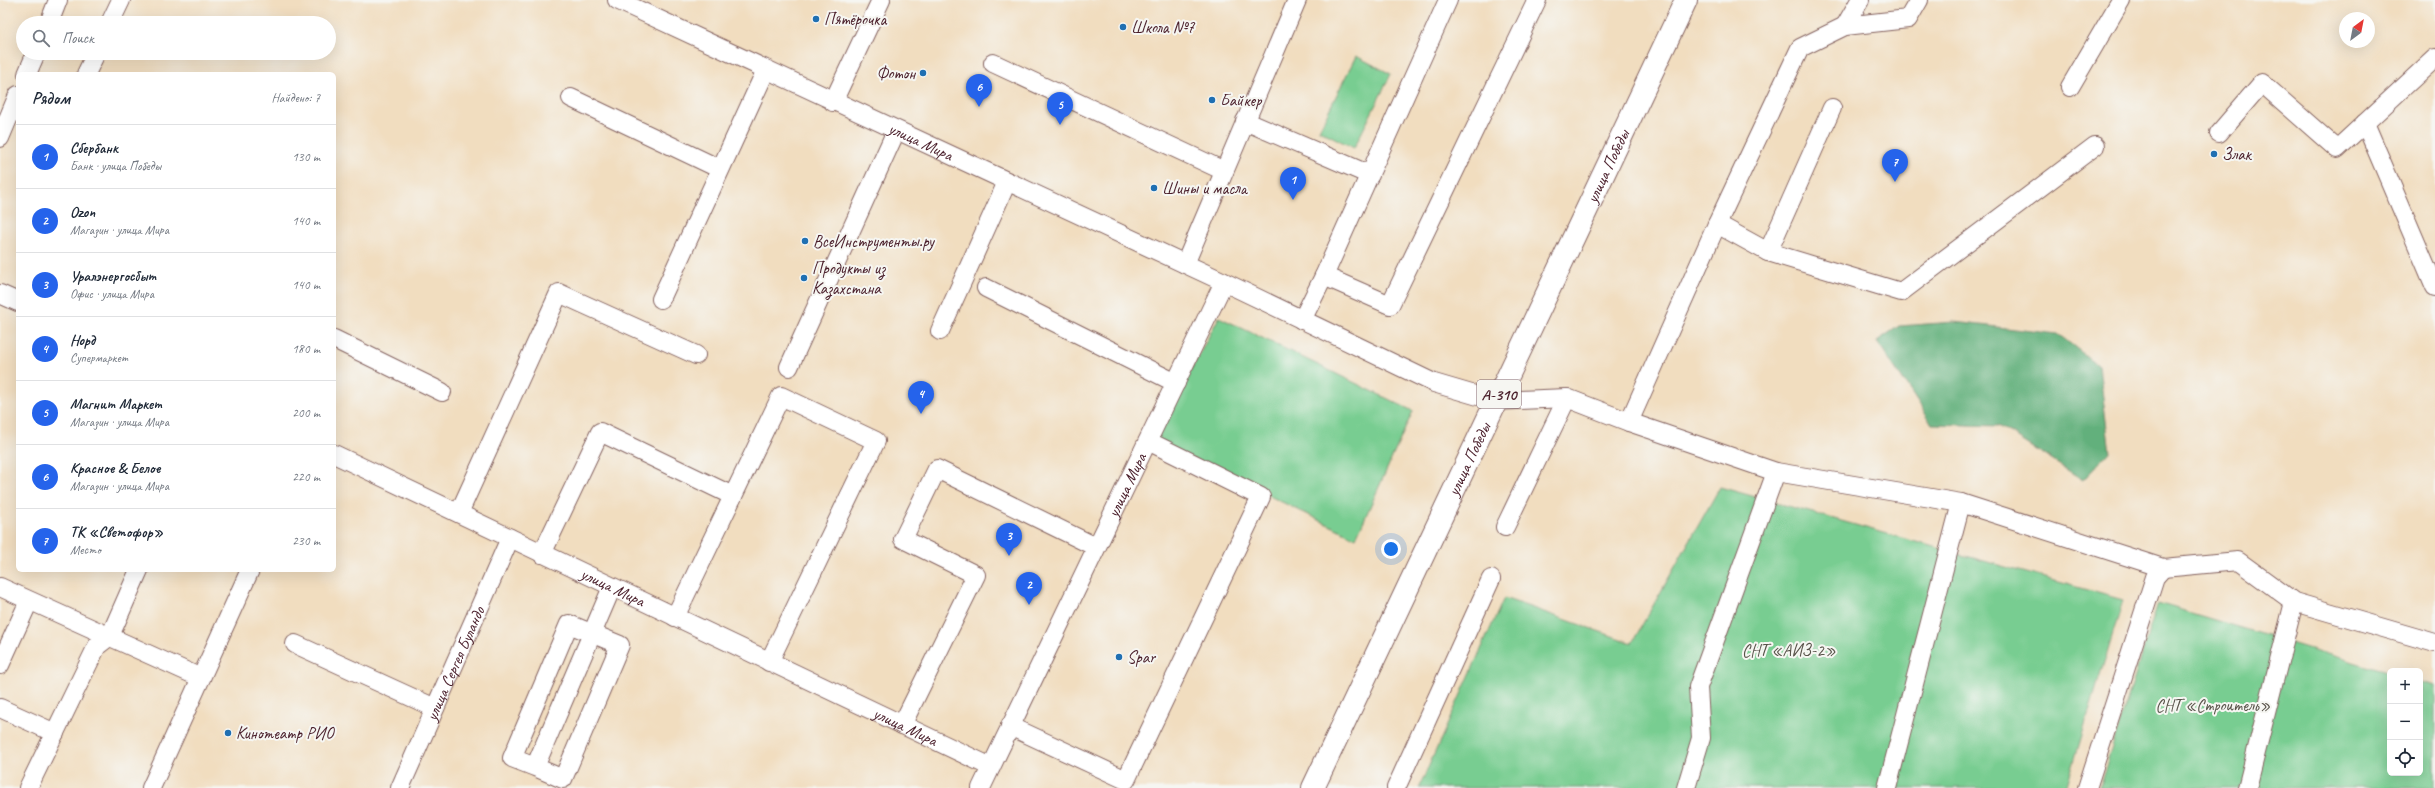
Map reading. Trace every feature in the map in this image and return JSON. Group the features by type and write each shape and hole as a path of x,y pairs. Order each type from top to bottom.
{"highway":[{"name":"улица Победы","path":"1313,788 1686,0"}],"street":[{"path":"51,16 58,0"},
{"path":"113,16 121,0"},
{"name":"улица Мира","path":"617,0 833,102 1224,282 1434,383 1495,401 1567,398"},
{"path":"833,102 881,0"},
{"path":"1185,264 1297,0"},
{"path":"1302,320 1324,276 1448,0"},
{"path":"1324,276 1390,305 1537,0"},
{"path":"1845,26 1860,0"},
{"path":"2070,88 2121,0"},
{"path":"1629,422 1718,224 1800,48 1845,26 1908,19 1912,2"},
{"path":"2219,133 2262,82 2337,149 2435,58"},
{"path":"28,72 33,60"},
{"path":"87,72 93,60"},
{"path":"993,63 1224,171"},
{"path":"661,299 766,70"},
{"path":"572,98 720,169"},
{"path":"0,138 16,101"},
{"path":"1768,252 1832,108"},
{"path":"1245,121 1370,175"},
{"path":"2365,123 2435,287"},
{"path":"790,367 896,131"},
{"path":"1718,224 1768,252 1901,292 2095,146"},
{"path":"940,331 1007,182"},
{"name":"улица Мира","path":"336,455 991,767 1224,282"},
{"path":"986,288 1176,383"},
{"path":"459,514 559,293 696,355"},
{"path":"0,294 16,301"},
{"path":"336,340 442,392"},
{"path":"675,617 781,396 876,441 770,662"},
{"path":"1505,528 1567,398 1629,422 1776,472 1961,503 2163,568 2238,561 2294,602 2435,643"},
{"path":"542,554 600,432 733,496"},
{"path":"1010,726 1126,780 1261,496 1148,441"},
{"path":"902,725 976,575 903,539 937,469 1096,548"},
{"path":"1686,788 1701,738 1698,687 1776,472"},
{"path":"1887,788 1961,503"},
{"name":"улица Сергея Буландо","path":"400,788 510,538"},
{"path":"2087,788 2155,577 2163,568"},
{"path":"28,788 97,646 110,636 138,572"},
{"path":"152,788 249,572"},
{"path":"1396,788 1491,579"},
{"path":"0,587 201,678"},
{"path":"535,768 612,587"},
{"path":"0,665 29,601"},
{"path":"2247,788 2294,602"},
{"path":"569,624 620,645 563,779 535,768 512,758 569,624"},
{"path":"295,644 435,708"},
{"path":"0,708 55,732"},
{"path":"981,788 991,767"}],"green space":[{"path":"1356,56 1391,74 1354,148 1319,130"},
{"path":"1219,317 1413,411 1356,538 1154,440"},
{"path":"1954,322 2058,334 2099,366 2110,452 2083,480 1998,426 1932,424 1877,341 1899,326"},
{"name":"СНТ «АИЗ-2»","path":"1720,487 2123,600 2066,788 1419,788 1504,598 1632,643"},
{"name":"СНТ «Строитель»","path":"2158,603 2387,672 2387,776 2423,776 2423,683 2435,686 2435,788 2099,788"}],"place":[{"name":"Пятёрочка","path":"816,19"},
{"name":"Школа №7","path":"1123,27"},
{"name":"Фотон","path":"923,73"},
{"name":"Байкер","path":"1212,100"},
{"name":"Красное & Белое","path":"979,107"},
{"name":"Магнит Маркет","path":"1060,125"},
{"name":"Злак","path":"2214,154"},
{"name":"ТК «Светофор»","path":"1895,182"},
{"name":"Шины и масла","path":"1154,188"},
{"name":"Сбербанк","path":"1293,200"},
{"name":"ВсеИнструменты.ру","path":"805,241"},
{"name":"Продукты из Казахстана","path":"804,278"},
{"name":"Норд","path":"921,414"},
{"name":"Уралэнергосбыт","path":"1009,556"},
{"name":"Ozon","path":"1029,605"},
{"name":"Spar","path":"1119,657"},
{"name":"Кинотеатр РИО","path":"228,733"}]}
